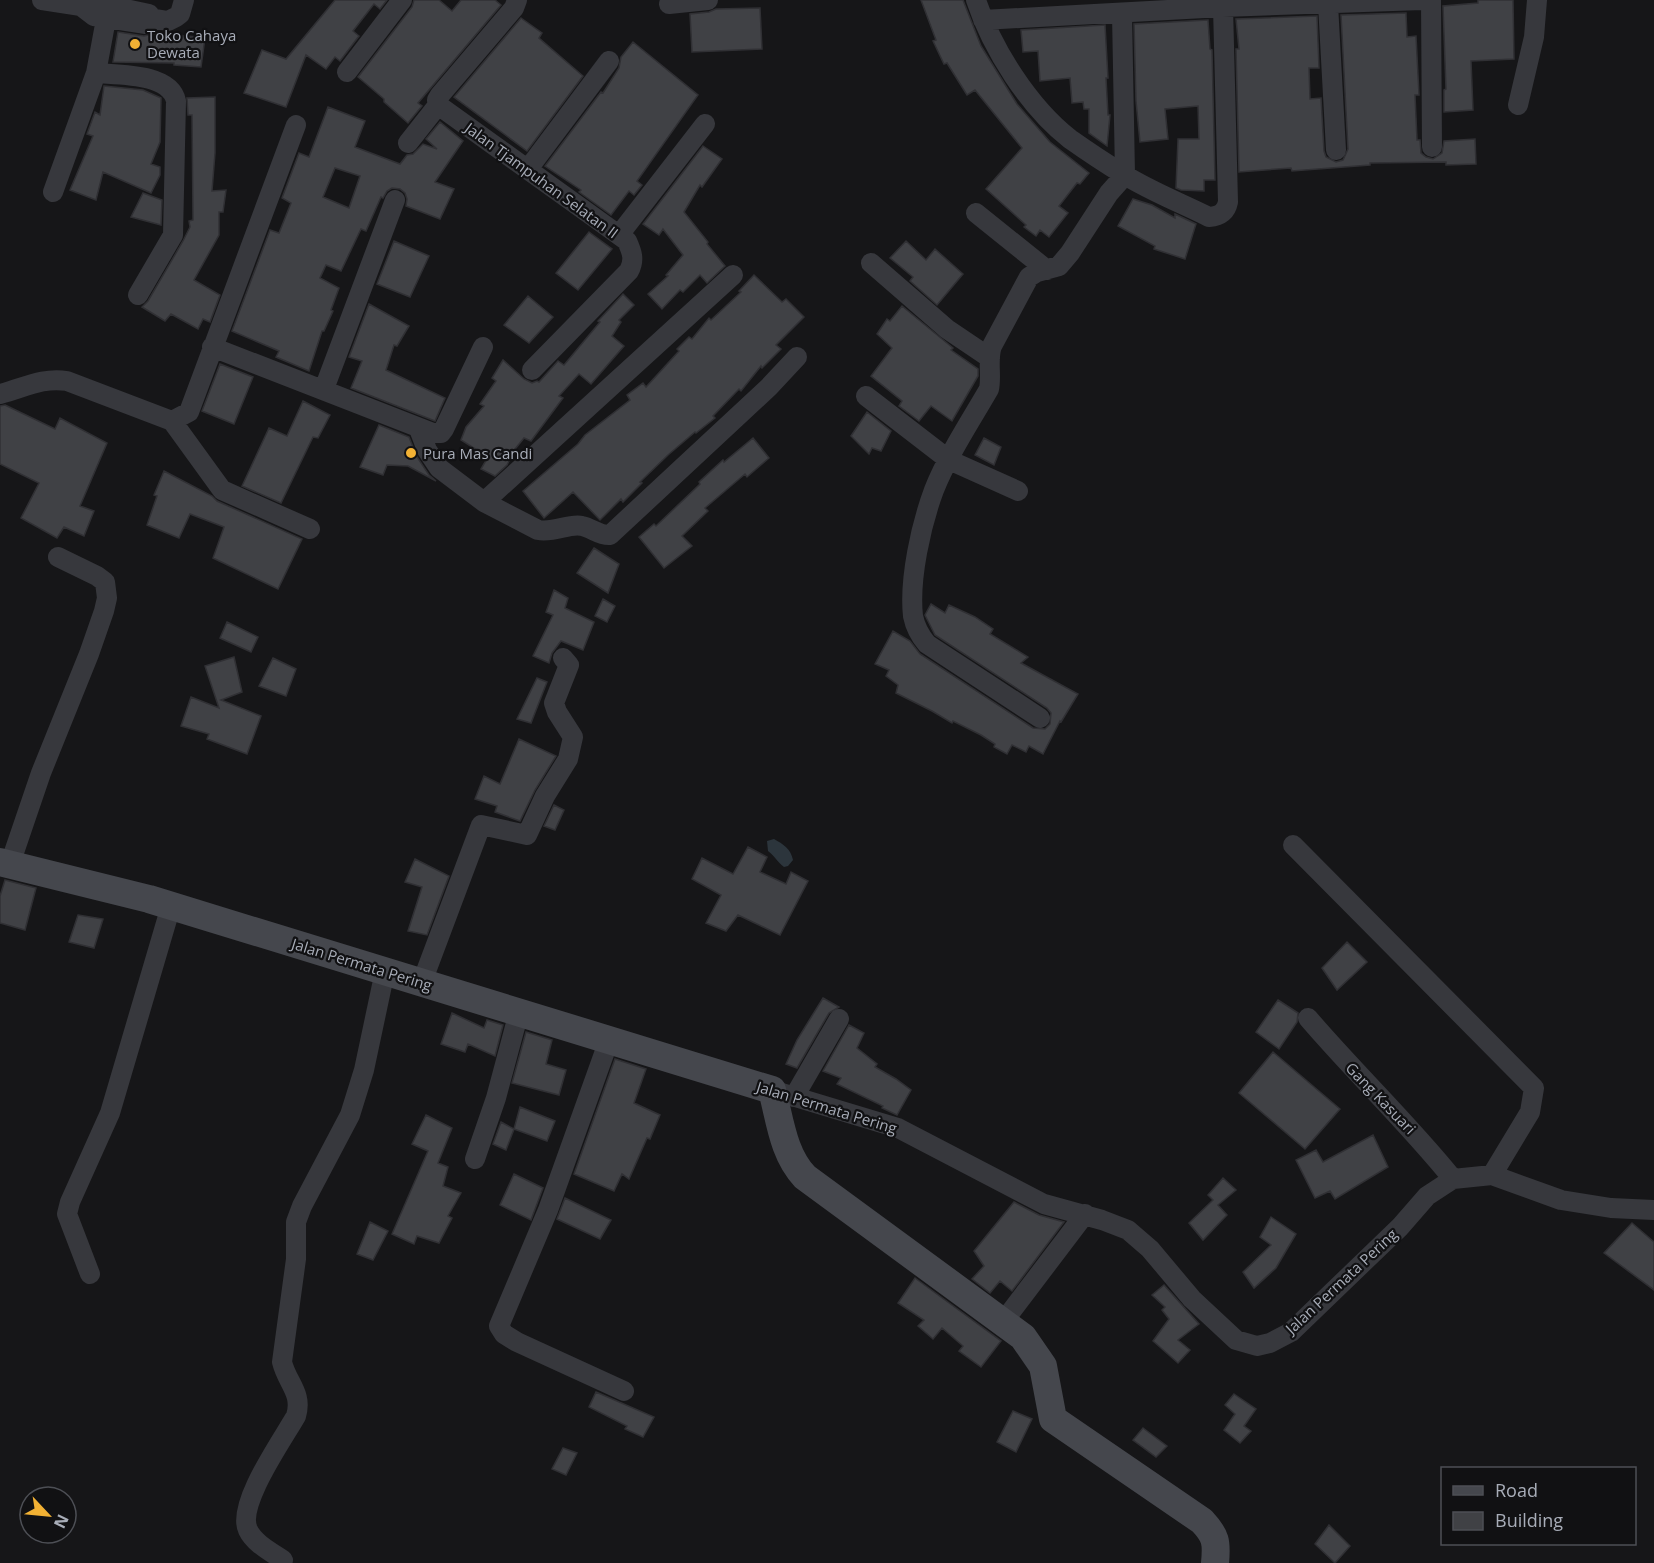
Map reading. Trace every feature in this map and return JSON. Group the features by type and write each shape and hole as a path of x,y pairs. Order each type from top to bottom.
{"street":[{"path":"42,0 81,6 107,4 147,12 156,20"},
{"path":"81,6 94,16 106,20 146,24 156,20 168,21 176,17 180,14 184,0"},
{"path":"347,72 402,0"},
{"path":"408,143 438,105 437,100 440,95 514,8 517,0"},
{"path":"669,4 708,0"},
{"path":"976,0 983,20 1032,101 1069,138 1125,175 1209,217 1217,216 1222,212 1228,201 1223,7"},
{"path":"983,20 1223,7 1422,0"},
{"path":"1431,0 1432,147"},
{"path":"1518,105 1534,37 1537,0"},
{"path":"1328,4 1336,150"},
{"path":"1040,718 927,644 921,637 913,617 914,576 922,527 935,489 988,389 992,377 990,358 992,346 1029,278 1037,272 1059,266 1109,193 1125,175 1122,14"},
{"path":"53,192 96,73 106,20"},
{"path":"528,169 609,61"},
{"path":"96,73 150,79 164,83 171,89 176,102 173,235 138,295"},
{"name":"Jalan Tjampuhan Selatan II","path":"438,105 627,241 633,255 627,273 532,370"},
{"path":"619,235 705,124"},
{"path":"172,421 189,412 296,125"},
{"path":"324,389 395,200"},
{"path":"976,213 1047,270"},
{"path":"871,263 947,329 990,358"},
{"path":"484,502 733,275"},
{"path":"212,347 324,389 419,429 441,433 483,346"},
{"path":"419,429 427,450 439,468 484,502 538,530 547,532 579,525 604,536 610,536 769,387 797,357"},
{"path":"0,394 45,379 56,379 67,381 172,421 222,490 310,529"},
{"path":"867,396 949,460 1018,491"},
{"path":"5,863 89,654 107,598 105,582 58,557"},
{"path":"422,982 481,825 527,835 545,796 567,759 573,737 554,703 569,665 563,658"},
{"path":"1293,845 1534,1088 1530,1112 1492,1175"},
{"name":"Jalan Permata Pering","path":"5,863 171,906 898,1128 1044,1204 1085,1214 1128,1230 1150,1249 1192,1299 1215,1322 1236,1340 1257,1346 1270,1343 1291,1332 1400,1227 1427,1196 1453,1179 1492,1175 1562,1200 1611,1208 1654,1210"},
{"path":"90,1274 67,1214 70,1202 110,1113 171,906"},
{"path":"283,1560 250,1534 245,1518 254,1489 299,1407 297,1393 285,1373 282,1362 296,1258 296,1222 302,1206 350,1115 364,1070 385,971"},
{"path":"475,1159 496,1098 519,1012"},
{"name":"Gang Kasuari","path":"1308,1018 1339,1055 1422,1140 1453,1179"},
{"path":"839,1019 783,1093 788,1154 796,1168 805,1177 1023,1337 1043,1366 1053,1419 1056,1423 1202,1521 1213,1532 1216,1545 1215,1563"},
{"path":"609,1040 548,1210 499,1326 504,1334 517,1342 624,1391"},
{"path":"1003,1322 1085,1214"}],"shaded area":[{"path":"774,839 790,853 793,860 788,866 784,867 768,851 767,841"}],"building":[{"path":"335,0 387,0 380,9 374,4 353,31 359,36 340,61 335,57 326,69 306,55 286,107 244,93 262,50 286,59"},
{"path":"414,0 439,0 452,11 461,0 495,0 501,5 418,103 422,106 408,123 358,77 412,7"},
{"path":"921,0 963,0 981,46 1017,104 1050,142 1089,173 1080,184 1077,183 1059,206 1068,213 1049,237 1040,230 1036,236 1024,227 1026,225 986,189 1022,148 975,90 967,95 947,63 944,64 933,41 936,40"},
{"path":"1478,0 1513,0 1514,59 1471,61 1473,110 1444,112 1444,90 1446,89 1443,6 1478,3"},
{"path":"760,8 762,49 692,52 690,14 716,9"},
{"path":"1406,13 1407,37 1416,36 1419,95 1415,95 1417,140 1420,140 1421,153 1433,159 1442,153 1444,141 1475,139 1476,164 1370,163 1370,165 1292,171 1291,168 1239,172 1236,49 1239,49 1236,19 1317,16 1319,68 1309,68 1310,99 1321,98 1324,151 1326,157 1336,162 1343,160 1348,149 1341,15"},
{"path":"521,18 542,33 539,38 583,76 527,151 454,97"},
{"path":"1208,20 1210,49 1212,50 1215,180 1204,180 1204,191 1181,190 1176,188 1178,139 1199,139 1198,106 1165,109 1168,139 1140,142 1136,101 1134,24"},
{"path":"1105,25 1108,115 1110,115 1107,146 1089,133 1089,109 1084,109 1083,102 1072,103 1070,78 1040,81 1038,51 1023,52 1021,30"},
{"path":"118,32 144,36 152,34 205,38 201,67 174,65 174,63 113,62"},
{"path":"633,42 698,95 637,181 642,185 634,195 629,191 611,215 579,192 581,190 545,166 601,92 603,93 619,68 621,57"},
{"path":"104,86 143,90 161,98 160,142 151,164 160,167 160,175 151,193 103,172 96,200 70,190 93,136 87,134 95,112 100,115"},
{"path":"215,97 212,191 226,190 223,212 219,212 219,235 194,280 220,295 210,322 203,319 198,329 171,314 165,321 142,307 148,301 183,241 190,227 189,221 193,220 192,115 188,115 187,98"},
{"path":"328,107 365,121 355,147 400,164 407,155 413,154 423,144 437,149 426,139 440,122 463,141 435,182 454,189 440,219 406,206 405,193 400,189 392,188 383,198 381,197 366,231 361,229 341,271 326,265 320,278 339,288 331,310 333,311 322,331 309,371 276,357 279,351 232,331 270,230 279,233 291,203 282,198 299,153 309,157","holes":["335,168 360,176 349,208 323,197"]},
{"path":"703,146 722,159 702,187 700,185 684,212 725,266 707,283 700,275 683,292 680,290 662,309 648,294 668,276 666,275 683,255 663,229 659,235 643,224"},
{"path":"143,193 162,200 161,225 131,217"},
{"path":"1133,199 1152,205 1175,218 1175,214 1196,224 1185,259 1154,249 1155,246 1118,226"},
{"path":"589,232 612,249 578,290 556,273"},
{"path":"394,241 429,256 410,297 377,284"},
{"path":"906,241 926,260 935,249 963,274 937,305 910,281 913,277 890,258"},
{"path":"754,275 782,302 786,299 804,317 776,345 781,349 762,368 761,366 741,391 739,389 713,416 715,418 668,455 623,502 621,499 600,520 573,492 544,518 523,491 578,444 585,435 630,400 627,395 643,383 646,387 679,351 677,349 689,337 692,339 709,318 711,320 741,292 739,291"},
{"path":"623,294 634,305 619,320 621,322 612,336 624,346 591,384 579,374 559,396 563,398 531,441 524,438 507,459 509,461 507,465 495,476 481,469 488,457 461,440 466,427 484,406 480,404 496,381 492,378 503,360 524,379 532,383 539,382 558,361 564,365 600,322 598,321"},
{"path":"528,296 553,317 529,343 504,325"},
{"path":"369,304 409,326 397,346 394,345 386,370 445,398 435,421 351,388 362,361 349,357"},
{"path":"902,306 953,348 951,350 978,369 978,376 952,421 931,406 919,421 899,406 902,401 871,376 892,348 877,334 887,319 890,321"},
{"path":"220,364 253,377 234,424 202,411"},
{"path":"303,401 330,415 318,438 313,437 281,503 242,486 269,428 287,436"},
{"path":"5,405 55,429 60,418 107,443 80,506 94,511 84,536 64,527 57,538 21,518 39,483 0,464 0,406"},
{"path":"867,412 891,431 881,451 872,448 869,454 851,436"},
{"path":"379,425 409,437 417,457 436,481 408,466 387,465 383,475 360,467"},
{"path":"753,438 769,458 747,477 745,474 705,508 708,511 682,536 692,546 664,568 639,537 654,524 656,526 723,460 724,462"},
{"path":"984,438 1001,447 994,465 975,455"},
{"path":"164,471 212,496 217,501 302,539 278,589 213,558 224,527 190,514 179,538 147,525 157,496 154,495"},
{"path":"594,548 619,564 608,593 577,573"},
{"path":"554,590 568,598 565,608 594,622 583,650 561,641 552,653 549,663 533,656 553,615 546,612"},
{"path":"603,599 615,606 607,622 595,616"},
{"path":"931,604 945,613 949,605 975,617 993,629 990,634 1028,657 1021,663 1078,694 1060,721 1043,754 1029,746 1026,752 1012,745 1007,754 994,747 995,744 981,735 953,721 952,723 896,693 898,685 886,676 889,670 875,664 893,631 910,641 920,654 1033,728 1045,729 1050,724 1051,713 1047,708 935,635 925,615"},
{"path":"227,622 258,637 251,652 220,638"},
{"path":"234,657 242,692 221,700 261,716 247,754 207,739 209,734 181,726 191,697 219,708 205,666"},
{"path":"273,658 296,669 286,696 259,686"},
{"path":"537,678 547,682 531,723 517,719"},
{"path":"519,739 556,756 535,790 520,821 495,812 497,806 475,799 484,776 500,784"},
{"path":"554,805 564,810 555,830 544,826"},
{"path":"748,847 767,857 760,872 786,884 791,872 808,881 780,935 738,915 726,931 706,923 721,895 692,879 702,858 733,874"},
{"path":"415,859 449,876 427,935 408,931 422,887 405,882"},
{"path":"5,880 36,888 25,930 0,923 0,896"},
{"path":"78,915 103,919 94,948 69,942"},
{"path":"1347,942 1367,962 1337,990 1322,968"},
{"path":"823,998 839,1007 829,1013 797,1068 786,1064 797,1040"},
{"path":"1278,1000 1298,1013 1297,1022 1279,1049 1256,1032"},
{"path":"452,1013 484,1028 487,1020 503,1025 495,1056 468,1044 465,1052 441,1044"},
{"path":"849,1025 864,1033 857,1048 877,1064 875,1067 911,1090 897,1115 837,1084 841,1078 823,1071"},
{"path":"526,1032 552,1040 546,1064 566,1070 559,1095 512,1083"},
{"path":"1273,1052 1340,1109 1305,1149 1239,1093"},
{"path":"615,1059 646,1069 634,1103 660,1115 629,1179 622,1174 614,1191 574,1174"},
{"path":"520,1107 555,1121 547,1141 514,1129"},
{"path":"426,1115 452,1128 438,1163 448,1167 443,1186 461,1193 448,1216 452,1218 439,1243 417,1236 414,1244 392,1234 428,1151 412,1144"},
{"path":"501,1122 514,1129 506,1150 493,1144"},
{"path":"1373,1135 1388,1167 1335,1199 1330,1191 1315,1198 1296,1160 1316,1150 1323,1162"},
{"path":"514,1174 543,1188 531,1220 500,1205"},
{"path":"1223,1178 1236,1190 1218,1205 1227,1215 1203,1240 1189,1223 1213,1200 1208,1195"},
{"path":"565,1198 611,1220 600,1239 557,1219"},
{"path":"1014,1202 1039,1215 1064,1222 1012,1291 1000,1281 990,1293 972,1279 984,1266 974,1251"},
{"path":"1271,1217 1296,1234 1276,1268 1254,1288 1243,1272 1271,1245 1260,1237"},
{"path":"370,1222 388,1231 373,1260 357,1254"},
{"path":"1632,1223 1654,1242 1654,1290 1604,1253"},
{"path":"915,1278 1001,1341 981,1367 959,1351 963,1346 942,1328 933,1339 918,1326 924,1320 898,1303"},
{"path":"1164,1285 1199,1324 1178,1340 1190,1350 1178,1363 1153,1341 1169,1319 1162,1310 1165,1307 1152,1295"},
{"path":"596,1392 654,1417 643,1437 625,1429 627,1426 589,1407"},
{"path":"1234,1394 1256,1409 1244,1426 1251,1431 1240,1443 1224,1430 1235,1414 1225,1405"},
{"path":"1013,1411 1032,1419 1016,1452 997,1442"},
{"path":"1143,1428 1167,1446 1156,1457 1133,1440"},
{"path":"563,1448 577,1453 566,1475 552,1469"},
{"path":"1329,1525 1350,1546 1335,1563 1315,1544"}],"place":[{"name":"Toko Cahaya Dewata","path":"135,44"},
{"name":"Pura Mas Candi","path":"411,453"}]}
